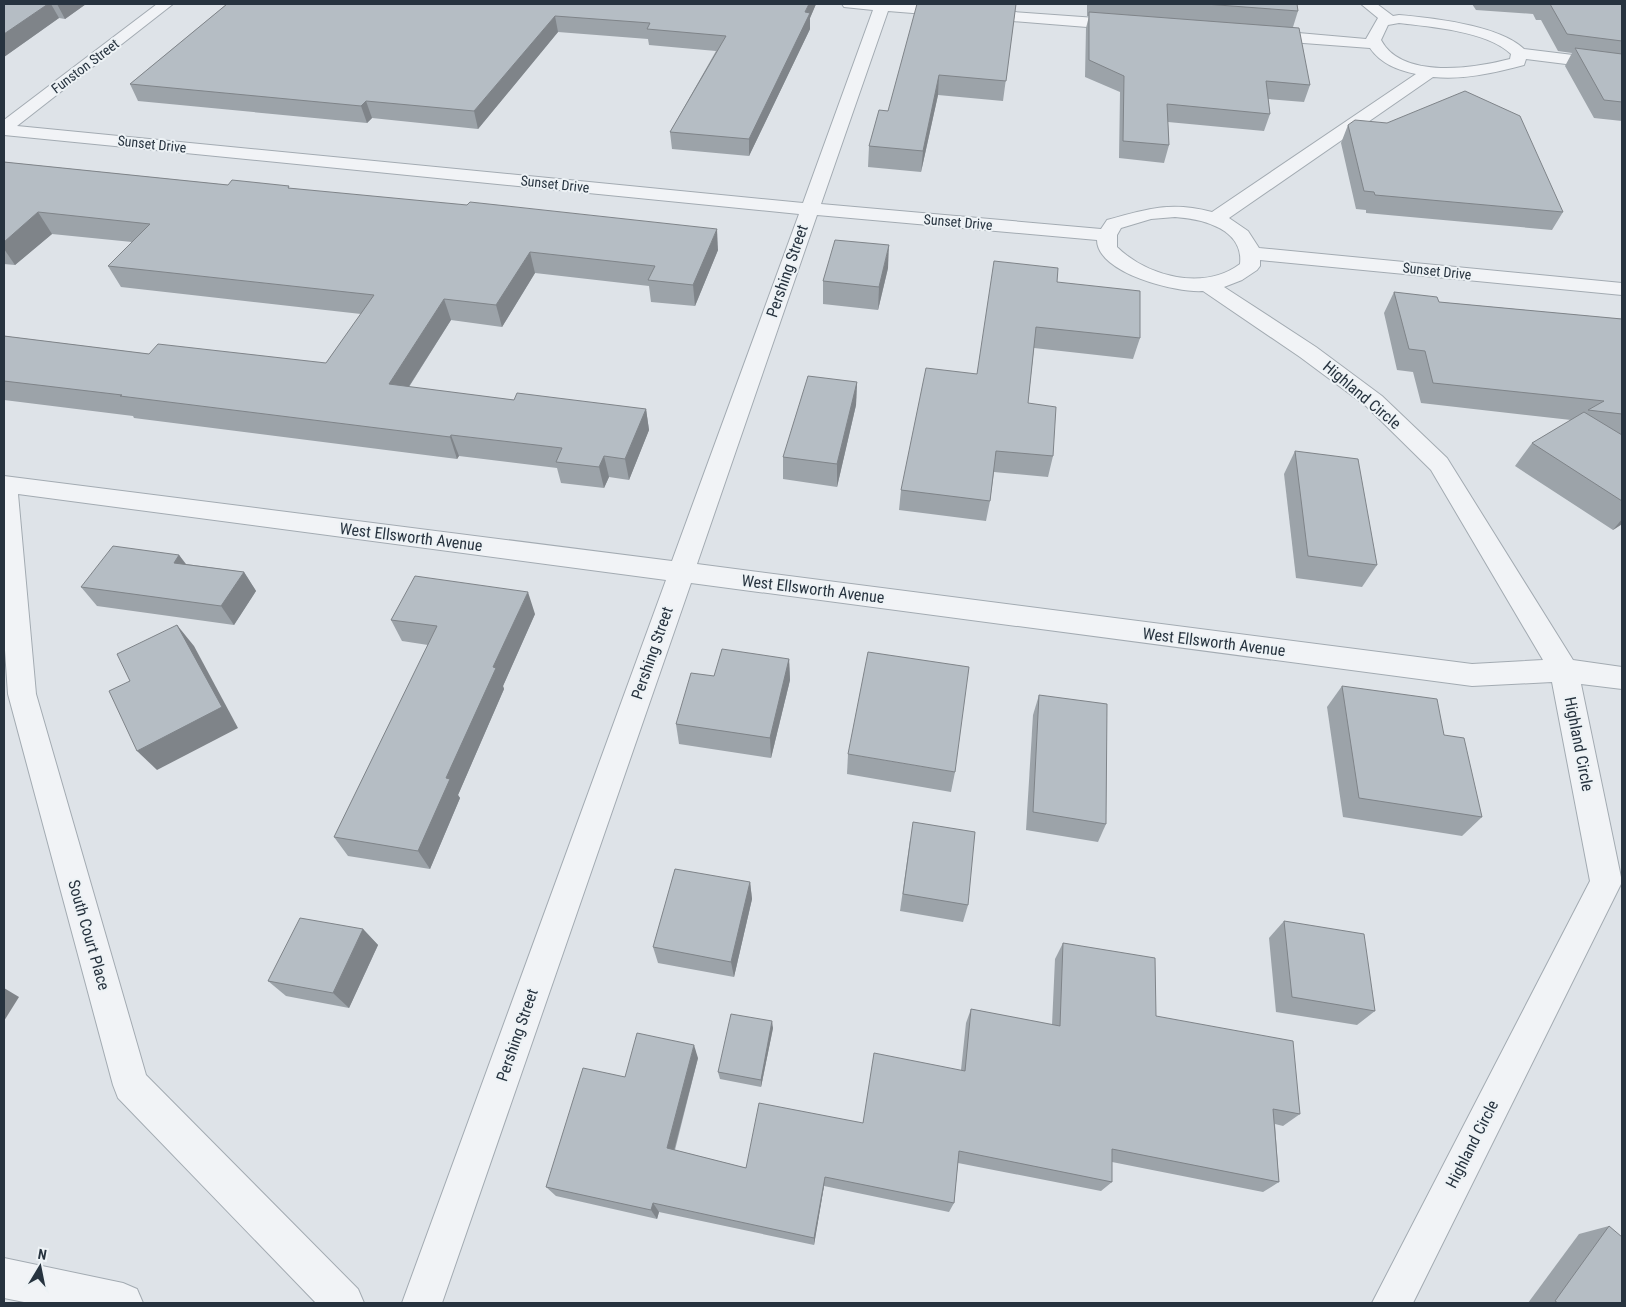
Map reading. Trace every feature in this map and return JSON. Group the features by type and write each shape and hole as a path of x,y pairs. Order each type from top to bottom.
{"street":[{"name":"Funston Street","path":"4,129 166,4"},
{"path":"849,4 883,5 1138,26"},
{"path":"1368,4 1391,21"},
{"name":"Pershing Street","path":"422,1303 809,208 883,5"},
{"path":"1518,53 1518,62 1481,71 1442,74 1428,73 1389,59 1377,49 1373,40 1382,22 1399,19 1422,21 1482,35 1509,44 1518,53 1622,66"},
{"path":"1246,34 1374,44"},
{"path":"1215,219 1428,73"},
{"name":"Sunset Drive","path":"4,129 809,208 1107,235"},
{"path":"1175,211 1193,212 1215,219 1233,229 1246,241 1251,253 1250,266 1238,275 1224,281 1183,285 1160,278 1120,261 1107,249 1107,235 1114,224 1150,214 1175,211"},
{"name":"Sunset Drive","path":"1251,253 1622,289"},
{"name":"Highland Circle","path":"1205,283 1308,352 1374,401 1439,464 1564,670 1606,882 1392,1303"},
{"name":"West Ellsworth Avenue","path":"4,484 1472,675 1564,670 1622,678"},
{"name":"South Court Place","path":"4,484 22,694 131,1085 344,1303"},
{"path":"4,1278 123,1303"}],"building":[{"path":"4,4 48,4 4,34"},
{"path":"227,4 809,4 805,12 810,13 749,139 670,132 726,36 647,29 650,23 555,16 474,111 366,101 361,106 130,84"},
{"path":"917,4 1016,4 1006,81 939,75 923,151 869,146 879,110 888,111"},
{"path":"1205,4 1297,4 1298,11"},
{"path":"1550,4 1622,4 1622,41 1567,34"},
{"path":"1089,12 1299,28 1310,85 1266,81 1270,114 1167,104 1169,145 1123,141 1124,76 1089,60"},
{"path":"1575,48 1622,54 1622,102 1604,100"},
{"path":"1465,91 1520,116 1563,212 1375,195 1374,192 1364,191 1348,125 1355,120 1387,123"},
{"path":"4,162 228,185 232,180 289,186 288,188 467,205 470,202 717,229 693,285 648,280 655,266 530,252 496,305 444,299 389,384 514,400 517,393 646,409 625,459 604,456 599,467 556,462 562,448 451,435 450,437 4,381 4,336 149,354 158,344 326,363 374,295 108,266 150,224 38,212 4,242"},
{"path":"835,240 889,245 879,287 823,281"},
{"path":"994,261 1058,268 1057,282 1140,291 1140,338 1036,327 1028,403 1056,407 1053,456 996,451 990,501 901,490 926,368 977,374"},
{"path":"1394,292 1437,297 1439,302 1622,319 1622,414 1588,410 1604,401 1433,383 1425,351 1409,349"},
{"path":"808,376 857,382 837,464 783,457"},
{"path":"1584,412 1622,435 1622,501 1532,443"},
{"path":"1295,451 1358,459 1377,565 1308,556"},
{"path":"113,546 179,555 174,563 244,572 221,606 81,587"},
{"path":"415,576 528,592 493,667 496,668 446,778 450,779 418,851 334,837 437,626 391,620"},
{"path":"177,625 222,707 137,751 109,691 130,681 117,654"},
{"path":"722,649 789,659 770,738 676,724 691,673 714,676"},
{"path":"868,652 969,667 955,772 848,754"},
{"path":"1342,686 1437,699 1444,735 1464,738 1482,817 1359,798"},
{"path":"1039,695 1107,704 1106,824 1033,812"},
{"path":"913,822 975,832 968,905 903,894"},
{"path":"675,869 750,882 731,962 653,947"},
{"path":"300,918 363,929 333,993 268,981"},
{"path":"1284,921 1364,934 1375,1011 1292,997"},
{"path":"1063,943 1155,958 1156,1016 1293,1041 1300,1114 1273,1109 1279,1182 1112,1149 1112,1182 959,1151 954,1203 825,1177 814,1238 653,1203 651,1210 546,1187 583,1068 625,1077 637,1033 694,1045 667,1148 746,1168 759,1103 863,1123 874,1053 965,1071 971,1009 1060,1026"},
{"path":"731,1014 772,1021 761,1080 718,1072"},
{"path":"1609,1226 1622,1237 1622,1303 1558,1303 1555,1301"}]}
